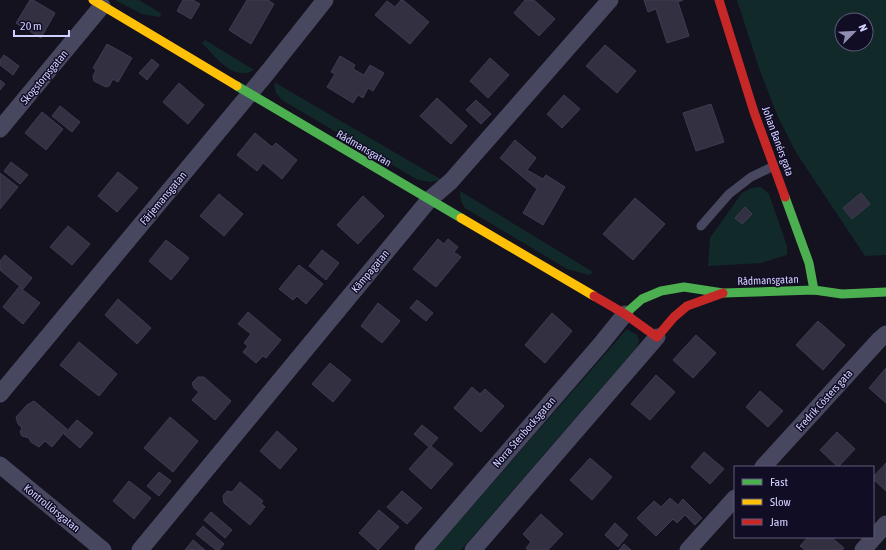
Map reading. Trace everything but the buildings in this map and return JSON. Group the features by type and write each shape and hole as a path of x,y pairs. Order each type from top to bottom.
{"street":[{"name":"Färjemansgatan","path":"0,394 325,0"},
{"name":"Kämpagatan","path":"140,550 429,200 451,181 610,0"},
{"name":"Johan Banérs gata","path":"719,0 754,112 809,263 814,290"},
{"name":"Rådmansgatan","path":"98,3 249,94 625,314 657,337 687,306 723,293"},
{"name":"Skogstorpsgatan","path":"0,129 98,3"},
{"path":"814,290 835,283"},
{"name":"Rådmansgatan","path":"625,314 642,299 661,291 684,287 723,293 814,290"},
{"path":"814,290 842,294 886,292"},
{"name":"Norra Stenbocksgatan","path":"423,550 625,314"},
{"name":"Fredrik Cösters gata","path":"764,466 882,336 886,334"},
{"path":"473,550 657,337"},
{"name":"Kontrollörsgatan","path":"0,465 104,550"},
{"path":"688,550 734,499"},
{"path":"874,538 886,524"},
{"path":"863,550 874,538"}],"lane":[{"path":"701,226 729,194 751,177 774,166"}],"green space":[{"path":"115,0 139,0 162,14 159,17 142,14"},
{"path":"737,0 886,0 886,255 865,256 797,154 778,117 759,68"},
{"path":"205,40 254,70 246,73 232,71 202,43"},
{"path":"274,82 442,180 430,182 418,180 282,100 276,93"},
{"path":"761,187 769,194 787,246 787,255 761,263 708,266 710,238 742,193 751,188"},
{"path":"460,191 593,272 589,275 567,269 465,208 461,201"},
{"path":"627,329 637,335 639,341 637,347 461,550 434,550"}],"traffic: fast":[{"path":"237,86 461,218"},
{"path":"785,197 809,263 814,290"},
{"path":"625,314 642,299 661,291 684,287 723,293 814,290 842,294 886,292"}],"traffic: slow":[{"path":"93,0 237,86"},
{"path":"461,218 594,296"}],"traffic: jam":[{"path":"719,0 754,112 785,197"},
{"path":"594,296 625,314 657,337 674,317 687,306 723,293"}]}
